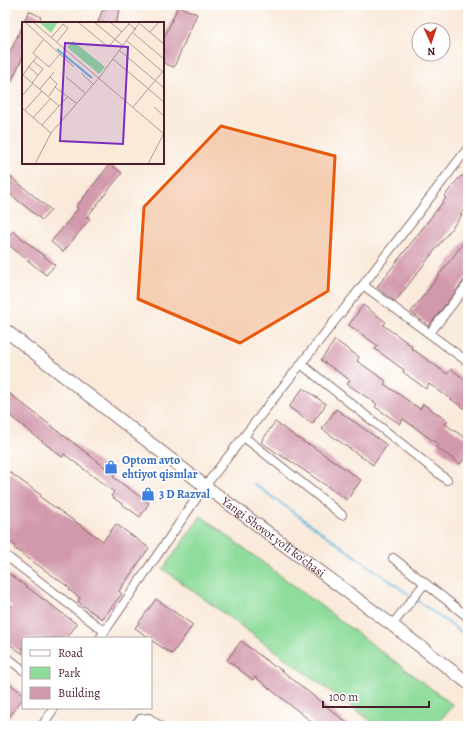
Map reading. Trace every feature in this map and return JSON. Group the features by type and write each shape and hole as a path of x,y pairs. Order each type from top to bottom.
{"main road":[{"name":"Yangi Shovot yo'li ko'chasi","path":"5,330 205,486 468,683"}],"street":[{"path":"5,555 102,635 205,486 363,285 468,148"},
{"path":"430,333 468,284"},
{"path":"363,285 468,362"},
{"path":"301,364 447,480"},
{"path":"244,437 342,515"},
{"path":"393,558 468,617"},
{"path":"392,625 425,583"},
{"path":"5,656 22,669"},
{"path":"42,726 53,709"},
{"path":"134,726 140,719 149,718 160,726"}],"highlighted area":[{"path":"221,126 335,156 328,291 240,343 138,299 144,207"}],"green space":[{"path":"201,516 453,705 435,726 378,726 163,569"}],"building":[{"path":"107,5 122,5 116,22 98,22 102,11 104,11"},
{"path":"178,6 197,14 174,67 164,63 164,39"},
{"path":"29,11 41,17 38,22 24,22"},
{"path":"22,26 22,58 5,95 5,63"},
{"path":"110,164 122,173 87,217 90,219 63,252 51,242 78,209 76,207"},
{"path":"468,169 468,204 460,214 462,215 395,302 377,287 446,198 444,197 453,185"},
{"path":"5,172 51,210 42,220 5,190"},
{"path":"13,231 55,265 46,275 5,242"},
{"path":"468,237 468,275 429,326 411,312"},
{"path":"363,305 386,322 383,325 412,346 411,348 447,374 451,369 468,382 468,411 429,384 426,389 403,372 404,370 375,349 378,346 349,325"},
{"path":"335,340 359,357 357,361 386,381 384,384 420,409 423,404 448,421 445,424 468,440 468,453 460,464 436,447 438,444 403,419 400,424 375,407 377,404 347,384 350,380 321,360"},
{"path":"303,388 326,404 312,424 289,407"},
{"path":"5,390 115,475 113,477 149,503 140,517 111,496 114,492 64,454 62,457 5,412"},
{"path":"336,409 387,445 373,465 322,429"},
{"path":"275,422 361,480 347,500 261,442"},
{"path":"5,469 41,495 40,497 103,541 116,524 149,548 119,591 122,594 102,619 78,602 80,598 69,590 70,588 14,548 15,546 5,539"},
{"path":"5,571 77,624 68,637 22,637 22,653 5,641 5,615 12,606 5,601"},
{"path":"156,599 193,625 172,654 152,641 152,637 148,637 135,628"},
{"path":"241,641 275,667 276,666 351,726 317,726 255,677 253,680 227,660"},
{"path":"5,680 22,693 22,699 5,723"}],"waterway":[{"path":"254,484 411,596"},
{"path":"415,599 468,637"}],"place":[{"name":"Optom avto ehtiyot qismlar","path":"111,467"},
{"name":"3 D Razval","path":"148,494"}]}
